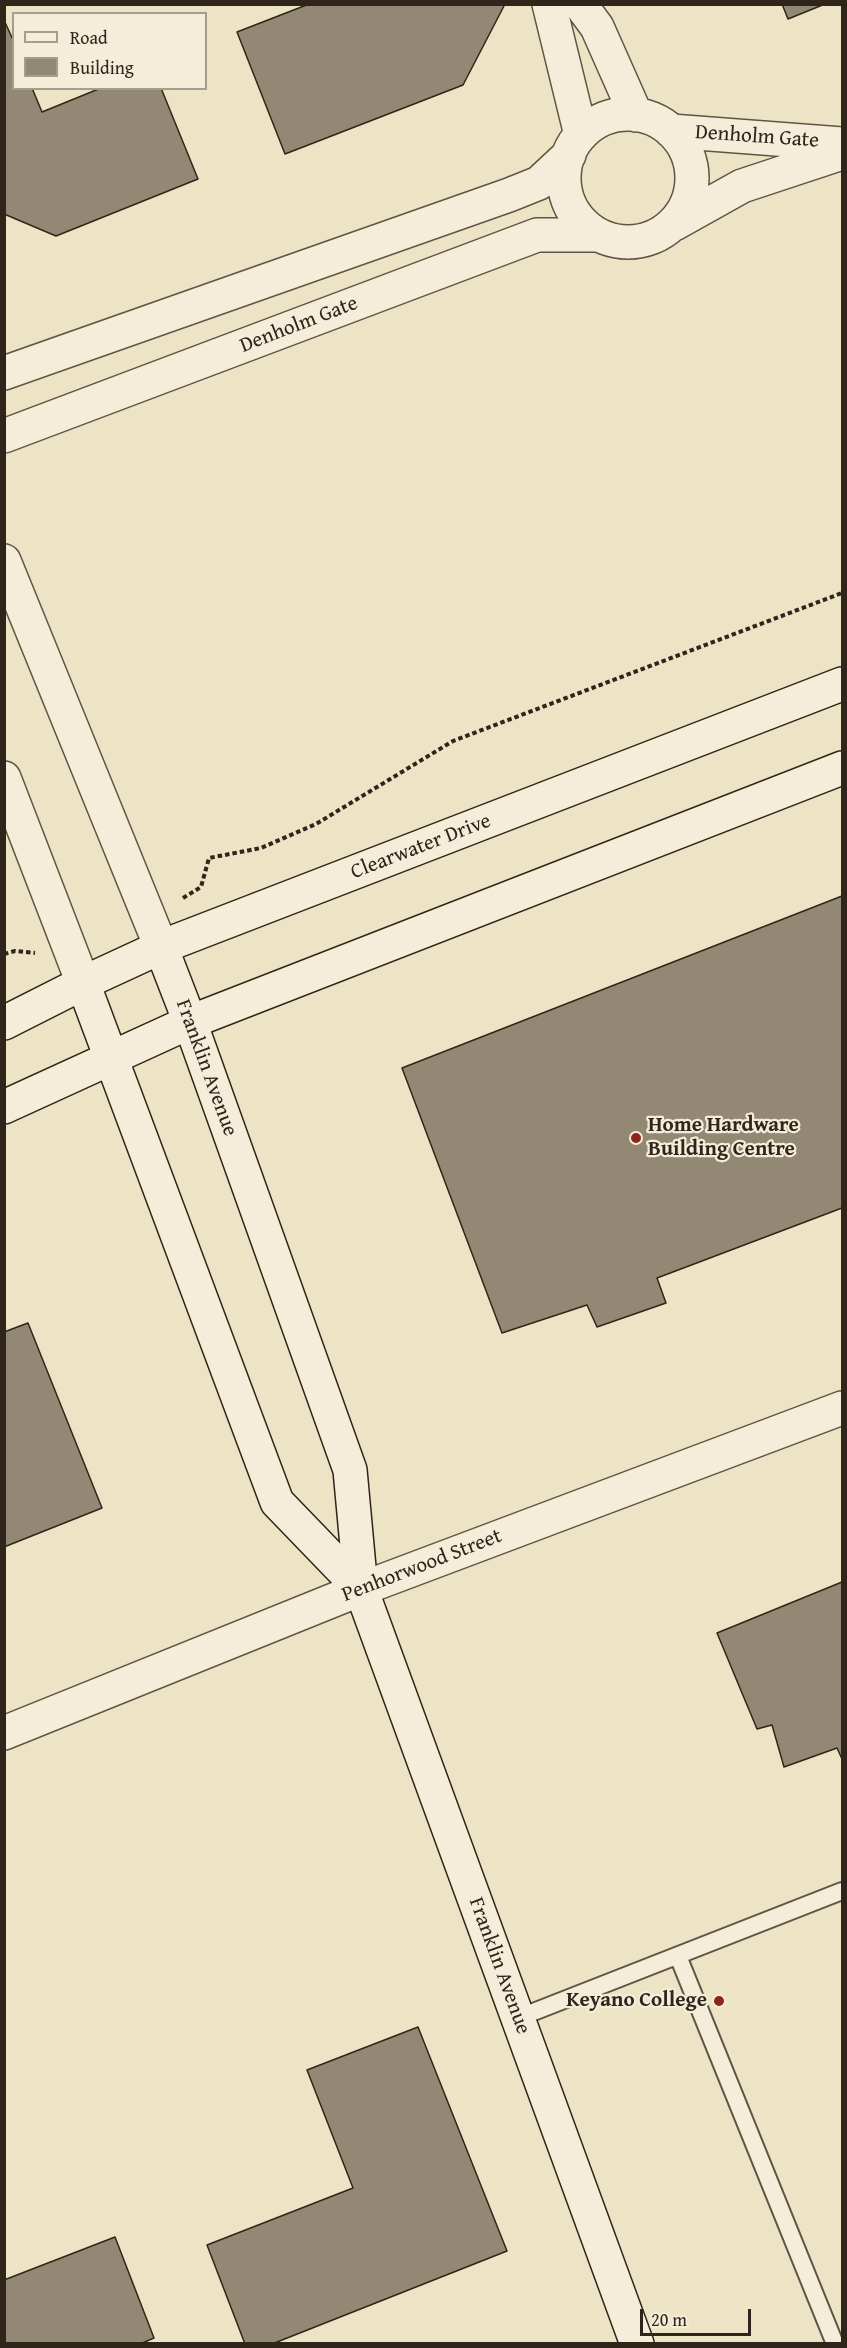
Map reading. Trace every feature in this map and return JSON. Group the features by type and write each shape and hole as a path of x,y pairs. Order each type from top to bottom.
{"main road":[{"path":"4,373 539,183 575,145 597,123 616,116 636,115 655,120 671,131 684,147 691,167 692,188 686,207 674,224 657,236 637,242 617,242 598,235 583,224 572,209 566,191 565,173 575,145 549,4"},
{"path":"580,4 597,27 636,115"},
{"name":"Denholm Gate","path":"671,131 843,144"},
{"name":"Denholm Gate","path":"674,224 742,186 843,153"},
{"name":"Denholm Gate","path":"4,436 537,235 598,235"},
{"name":"Franklin Avenue","path":"4,561 190,1022 350,1470 360,1589 637,2343"},
{"name":"Clearwater Drive","path":"4,1023 83,983 155,933 843,684"},
{"path":"4,1107 190,1022 843,768"},
{"name":"Franklin Avenue","path":"4,778 277,1502 360,1589"},
{"name":"Penhorwood Street","path":"4,1733 360,1589 843,1408"}],"lane":[{"path":"518,2018 843,1891"},
{"path":"678,1956 835,2343"}],"path":[{"path":"155,933 201,887 209,858 261,848 316,824 453,741 843,593"}],"building":[{"path":"309,4 503,4 504,6 463,85 285,154 237,32"},
{"path":"782,4 825,4 788,19"},
{"path":"4,20 12,38 12,90 33,90 42,112 96,90 162,90 198,179 56,236 4,214"},
{"name":"Home Hardware Building Centre","path":"842,896 842,1208 657,1278 666,1303 597,1327 587,1305 502,1333 402,1068"},
{"path":"28,1323 102,1508 4,1547 4,1332"},
{"path":"842,1582 842,1759 837,1748 784,1767 772,1725 757,1729 717,1633"},
{"path":"418,2027 507,2251 272,2344 245,2344 207,2245 353,2188 307,2070"},
{"path":"115,2237 154,2338 140,2344 4,2344 4,2280"}],"place":[{"name":"Home Hardware Building Centre","path":"636,1138"},
{"name":"Keyano College","path":"719,2001"}]}
